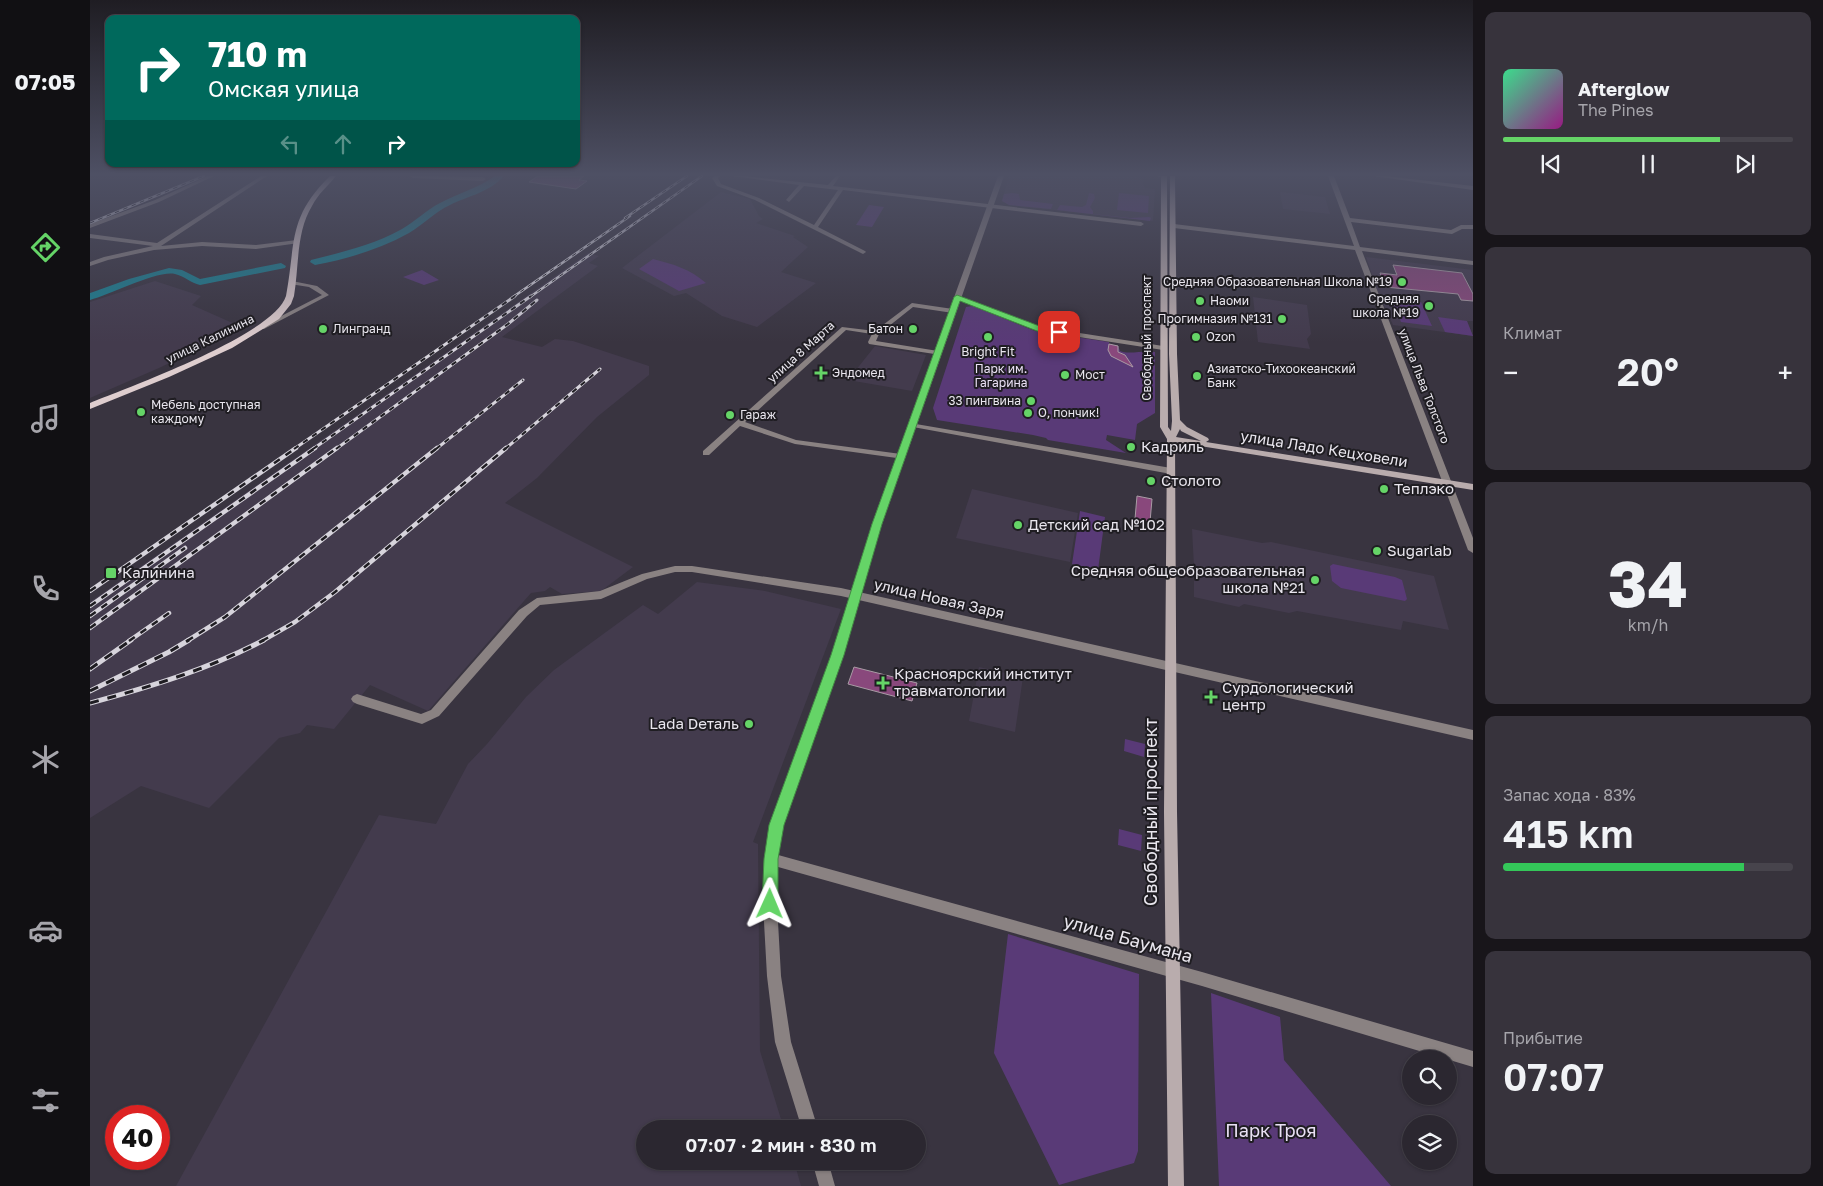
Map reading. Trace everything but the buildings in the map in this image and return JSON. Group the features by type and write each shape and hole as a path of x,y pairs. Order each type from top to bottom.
{"main road":[{"name":"улица Калинина","path":"90,406 235,343 272,322 288,304 300,231"},
{"name":"Свободный проспект","path":"1164,231 1164,429 1171,439"},
{"name":"Свободный проспект","path":"1174,231 1173,350 1176,429 1171,439 1171,665 1176,1186"},
{"path":"1163,348 1173,350"},
{"path":"1176,421 1194,436 1217,446"},
{"name":"улица Ладо Кецховели","path":"1171,439 1473,488"}],"street":[{"path":"90,236 109,237 156,246 179,231"},
{"path":"822,231 863,252"},
{"path":"807,1120 782,1033 770,940 771,859 777,825 838,655 874,533 957,297 982,231"},
{"path":"1215,231 1473,263"},
{"name":"улица Льва Толстого","path":"1352,231 1374,295 1390,330 1473,550"},
{"path":"90,264 106,258 156,246 202,244 256,247 297,242"},
{"path":"262,328 326,295 322,290 306,284 292,283"},
{"path":"957,297 1040,329 1163,348"},
{"path":"938,354 872,342 876,333 912,305 953,310"},
{"name":"улица 8 Марта","path":"706,452 844,328 876,333"},
{"path":"739,423 795,442 902,457"},
{"path":"913,425 1171,471"},
{"name":"улица Новая Заря","path":"357,699 422,719 436,713 523,613 537,602 602,595 645,576 675,569 692,569 765,579 856,596 1171,665 1473,735"},
{"name":"улица Баумана","path":"771,859 958,910 1473,1059"},
{"path":"823,1170 827,1186"}],"shaded area":[{"path":"670,231 781,231 795,236 793,237 808,247 781,272 816,283 757,327 722,316 686,293 674,296 622,268"},
{"path":"588,253 599,256 589,263 598,266 502,337 542,347 555,339 573,341 649,366 649,375 597,417 537,478 505,503 633,567 601,591 562,594 550,587 545,591 531,593 428,711 370,685 334,729 307,725 300,733 279,738 209,808 141,786 90,818 90,602"},
{"name":"Средняя школа №19","path":"1366,257 1473,270 1473,321 1467,321 1473,336 1393,325 1378,292"},
{"path":"155,281 201,296 192,305 237,325 233,327 238,330 194,349 194,351 159,368 90,398 90,302"},
{"name":"Прогимназия №131","path":"1253,297 1307,305 1311,334 1307,339 1310,349 1258,342"},
{"path":"875,346 926,355 912,391 848,380"},
{"name":"Детский сад №102","path":"972,489 1078,513 1070,562 956,538"},
{"name":"Средняя общеобразовательная школа №21","path":"1192,529 1262,543 1271,542 1434,576 1449,630 1403,621 1401,630 1297,611 1289,613 1244,604 1239,607 1194,597 1194,581 1197,579 1197,570 1194,567"},
{"path":"697,582 765,591 841,609 753,842 758,844 760,1051 781,1120 636,1120 636,1170 797,1170 801,1186 176,1186 379,815 436,824 468,764 526,697 554,670 643,605 658,614"},
{"path":"979,667 1023,677 1015,732 969,721"}],"green space":[{"path":"653,259 681,268 694,274 706,283 679,291 639,269"},
{"path":"422,270 439,280 424,285 403,277"},
{"path":"1391,298 1421,302 1432,326 1401,322"},
{"name":"Парк им. Гагарина","path":"972,306 1035,331 1109,342 1109,344 1118,346 1120,351 1124,352 1155,352 1155,413 1137,424 1135,440 1107,435 1106,440 1126,453 1048,440 1033,435 937,420 933,408 966,307"},
{"path":"1438,317 1467,321 1473,336 1445,332"},
{"path":"1080,511 1105,517 1098,570 1072,564"},
{"path":"1333,564 1402,580 1407,599 1405,601 1341,588 1332,581 1330,566"},
{"path":"1125,739 1145,744 1144,757 1124,751"},
{"path":"1119,829 1142,835 1141,851 1118,845"},
{"path":"1008,934 1139,974 1138,1151 1134,1163 1059,1185 994,1053"},
{"name":"Парк Троя","path":"1211,993 1280,1017 1284,1060 1391,1186 1219,1186"}],"waterway":[{"path":"315,262 355,253 404,231"},
{"path":"90,297 133,281 169,271 179,272 200,282 281,266"}],"railway":[{"path":"513,297 608,231"},
{"path":"530,297 623,231"},
{"path":"294,449 515,296"},
{"path":"313,449 531,296"},
{"path":"336,449 508,324 537,300"},
{"path":"505,449 600,369"},
{"path":"436,449 523,380"},
{"path":"90,591 296,448"},
{"path":"90,606 315,448"},
{"path":"90,628 337,448"},
{"path":"187,641 225,617 437,448"},
{"path":"262,641 295,622 335,592 506,448"},
{"path":"90,616 185,548"},
{"path":"129,641 169,613"},
{"path":"90,669 131,640"},
{"path":"90,691 169,652 189,640"},
{"path":"90,703 179,676 222,660 262,641"}],"place":[{"name":"Средняя Образовательная Школа №19","path":"1402,282"},
{"name":"Наоми","path":"1200,301"},
{"name":"Средняя школа №19","path":"1429,306"},
{"name":"Прогимназия №131","path":"1282,319"},
{"name":"Лингранд","path":"323,329"},
{"name":"Батон","path":"913,329"},
{"name":"Bright Fit","path":"988,337"},
{"name":"Ozon","path":"1196,337"},
{"name":"Эндомед","path":"821,373"},
{"name":"Мост","path":"1065,375"},
{"name":"Азиатско-Тихоокеанский Банк","path":"1197,376"},
{"name":"33 пингвина","path":"1031,401"},
{"name":"Мебель доступная каждому","path":"141,412"},
{"name":"О, пончик!","path":"1028,413"},
{"name":"Гараж","path":"730,415"},
{"name":"Кадриль","path":"1131,447"},
{"name":"Столото","path":"1151,481"},
{"name":"Теплэко","path":"1384,489"},
{"name":"Детский сад №102","path":"1018,525"},
{"name":"Sugarlab","path":"1377,551"},
{"name":"Калинина","path":"111,573"},
{"name":"Средняя общеобразовательная школа №21","path":"1315,580"},
{"name":"Красноярский институт травматологии","path":"883,683"},
{"name":"Сурдологический центр","path":"1211,697"},
{"name":"Lada Dеталь","path":"749,724"}],"route":[{"path":"770,904 771,859 777,825 838,655 877,524 957,297 1040,329 1059,332"}]}
